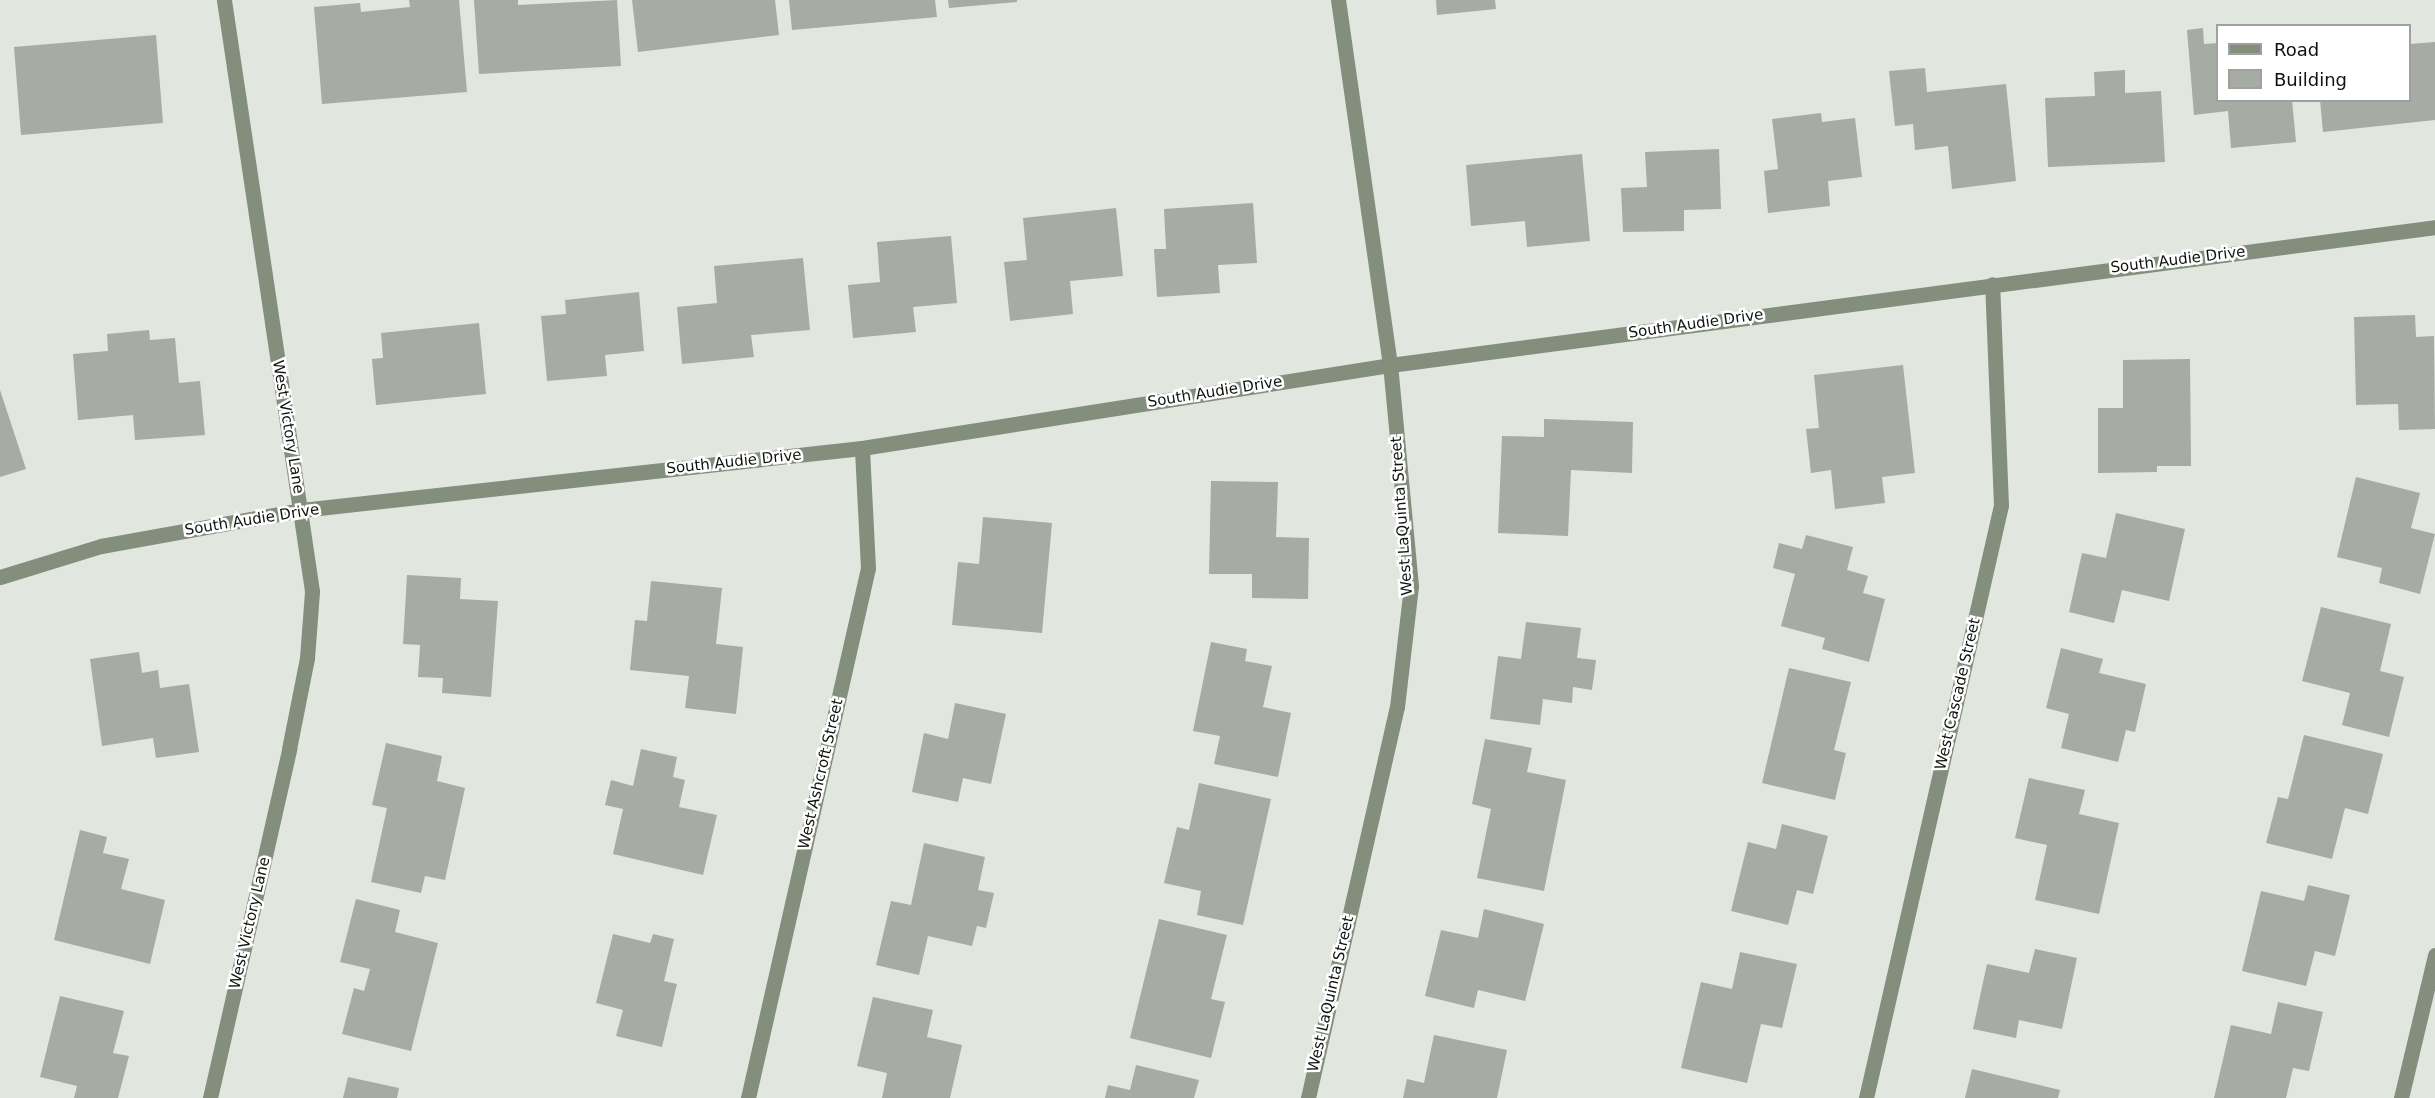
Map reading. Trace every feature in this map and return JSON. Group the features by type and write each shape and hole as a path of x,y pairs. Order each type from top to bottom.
{"street":[{"name":"West Victory Lane","path":"210,1098 307,658 312,591 224,0"},
{"name":"West LaQuinta Street","path":"1308,1098 1397,707 1411,586 1389,365 1338,0"},
{"name":"South Audie Drive","path":"0,577 101,546 301,510 862,448 1389,365 2435,227"},
{"name":"West Cascade Street","path":"1866,1098 2001,505 1992,284"},
{"name":"West Ashcroft Street","path":"748,1098 868,568 862,448"},
{"path":"2401,1098 2435,955"}],"building":[{"path":"409,0 459,0 467,92 322,104 314,7 360,3 361,12 410,7"},
{"path":"474,0 518,0 518,5 617,0 621,66 479,74"},
{"path":"632,0 775,0 779,35 638,52"},
{"path":"789,0 935,0 937,17 792,30"},
{"path":"948,0 1017,0 1017,2 949,8"},
{"path":"1436,0 1495,0 1496,9 1437,15"},
{"path":"2203,28 2204,44 2216,43 2216,102 2292,102 2296,142 2231,148 2228,111 2194,115 2187,30"},
{"path":"156,35 163,123 21,135 14,47"},
{"path":"2435,42 2435,120 2323,132 2320,102 2411,102 2411,44"},
{"path":"1925,68 1927,92 2006,84 2016,181 1952,189 1948,146 1915,150 1913,124 1895,126 1889,71"},
{"path":"2125,70 2125,93 2161,91 2165,162 2048,167 2045,98 2095,96 2094,72"},
{"path":"1821,113 1822,122 1855,118 1862,177 1828,181 1830,206 1768,213 1764,171 1778,169 1772,119"},
{"path":"1719,149 1721,209 1684,210 1684,231 1623,232 1621,188 1647,187 1645,152"},
{"path":"1582,154 1590,241 1527,247 1525,221 1471,226 1466,165"},
{"path":"1253,203 1257,263 1218,265 1220,293 1157,297 1154,249 1166,249 1164,209"},
{"path":"1116,208 1123,276 1070,281 1073,314 1010,321 1004,262 1027,260 1023,218"},
{"path":"951,236 957,303 913,307 916,332 853,338 848,285 880,282 877,242"},
{"path":"803,258 810,330 751,335 754,357 682,364 677,307 717,303 714,266"},
{"path":"639,292 644,351 605,355 607,376 547,381 541,316 566,314 565,300"},
{"path":"2415,315 2416,337 2434,336 2435,429 2399,430 2398,404 2356,405 2354,317"},
{"path":"479,323 486,394 376,405 372,359 383,358 381,333"},
{"path":"149,330 150,340 175,338 179,383 200,381 205,435 135,440 133,415 78,420 73,354 108,351 107,334"},
{"path":"2190,359 2191,466 2157,466 2157,472 2098,473 2098,408 2123,408 2123,360"},
{"path":"1903,365 1915,473 1882,477 1885,503 1835,509 1831,470 1811,473 1806,429 1819,428 1814,375"},
{"path":"0,390 26,469 0,477"},
{"path":"1544,419 1633,422 1632,473 1571,470 1568,536 1498,533 1502,436 1544,437"},
{"path":"2356,477 2420,493 2411,528 2435,534 2420,594 2379,583 2382,568 2337,557"},
{"path":"1211,481 1278,482 1276,537 1309,538 1308,599 1252,598 1252,574 1209,574"},
{"path":"2116,513 2185,529 2169,601 2122,590 2114,623 2069,612 2082,553 2106,558"},
{"path":"983,517 1052,523 1042,633 952,625 958,562 979,564"},
{"path":"1806,535 1853,547 1847,570 1868,576 1863,593 1885,599 1869,662 1822,649 1825,638 1781,626 1795,574 1773,568 1779,543 1802,549"},
{"path":"407,575 461,578 460,599 498,601 491,697 442,693 443,678 418,677 420,645 403,644"},
{"path":"651,581 722,588 716,644 743,647 736,714 685,708 689,676 630,670 635,620 647,621"},
{"path":"2321,607 2391,624 2380,671 2404,677 2389,737 2342,725 2350,693 2302,681"},
{"path":"1526,622 1581,628 1577,658 1596,660 1592,690 1573,687 1572,703 1543,699 1540,725 1490,719 1498,656 1521,659"},
{"path":"1211,642 1247,649 1245,661 1272,666 1263,707 1291,713 1278,777 1214,764 1220,736 1193,731"},
{"path":"2061,648 2103,659 2099,673 2146,684 2135,732 2126,730 2118,762 2061,748 2069,714 2046,708"},
{"path":"139,652 142,673 158,670 160,688 189,684 199,752 156,758 153,738 102,746 90,659"},
{"path":"1789,668 1851,682 1834,750 1846,753 1835,800 1762,783"},
{"path":"955,703 1006,714 991,784 963,778 958,802 912,792 924,733 948,739"},
{"path":"2304,735 2383,754 2368,814 2345,808 2332,859 2266,843 2278,797 2288,799"},
{"path":"1485,739 1532,748 1527,772 1566,780 1544,891 1477,878 1491,809 1472,804"},
{"path":"386,743 442,756 437,781 465,788 445,880 425,876 421,893 371,882 387,808 372,805"},
{"path":"641,749 677,757 673,777 685,780 679,807 717,815 703,875 613,854 623,809 605,805 611,780 633,786"},
{"path":"2029,778 2085,790 2079,814 2119,823 2099,914 2035,900 2047,845 2015,838"},
{"path":"1199,783 1271,799 1243,925 1197,915 1201,891 1164,883 1177,827 1189,830"},
{"path":"1782,824 1828,836 1813,894 1797,890 1788,925 1731,911 1748,842 1776,849"},
{"path":"80,830 107,837 103,853 129,859 121,889 165,900 150,964 54,940"},
{"path":"924,843 985,857 978,890 994,893 986,928 977,926 972,946 928,936 919,975 876,965 891,901 911,905"},
{"path":"2308,885 2350,895 2335,956 2315,951 2306,986 2242,971 2261,891 2304,901"},
{"path":"356,899 400,910 395,932 438,943 411,1051 342,1034 354,988 364,991 370,969 340,962"},
{"path":"1484,909 1544,924 1525,1001 1478,990 1474,1008 1425,996 1441,930 1478,938"},
{"path":"1159,919 1227,935 1211,999 1225,1002 1211,1058 1130,1038"},
{"path":"613,934 650,943 653,934 674,939 664,981 677,984 662,1047 616,1036 623,1010 596,1003"},
{"path":"2035,949 2077,958 2062,1029 2019,1020 2016,1038 1973,1029 1987,964 2029,973"},
{"path":"1740,952 1797,964 1782,1028 1761,1024 1747,1083 1681,1068 1701,982 1732,989"},
{"path":"60,996 124,1011 113,1053 129,1056 118,1098 74,1098 77,1086 40,1077"},
{"path":"873,997 933,1010 927,1037 962,1045 950,1098 882,1098 887,1073 857,1066"},
{"path":"2278,1002 2323,1012 2309,1071 2293,1068 2286,1098 2214,1098 2231,1025 2271,1034"},
{"path":"1434,1035 1507,1050 1497,1098 1403,1098 1407,1079 1424,1083"},
{"path":"1136,1065 1199,1080 1194,1098 1105,1098 1108,1085 1130,1090"},
{"path":"1972,1069 2060,1090 2058,1098 1965,1098"},
{"path":"348,1077 399,1088 397,1098 343,1098"}]}
